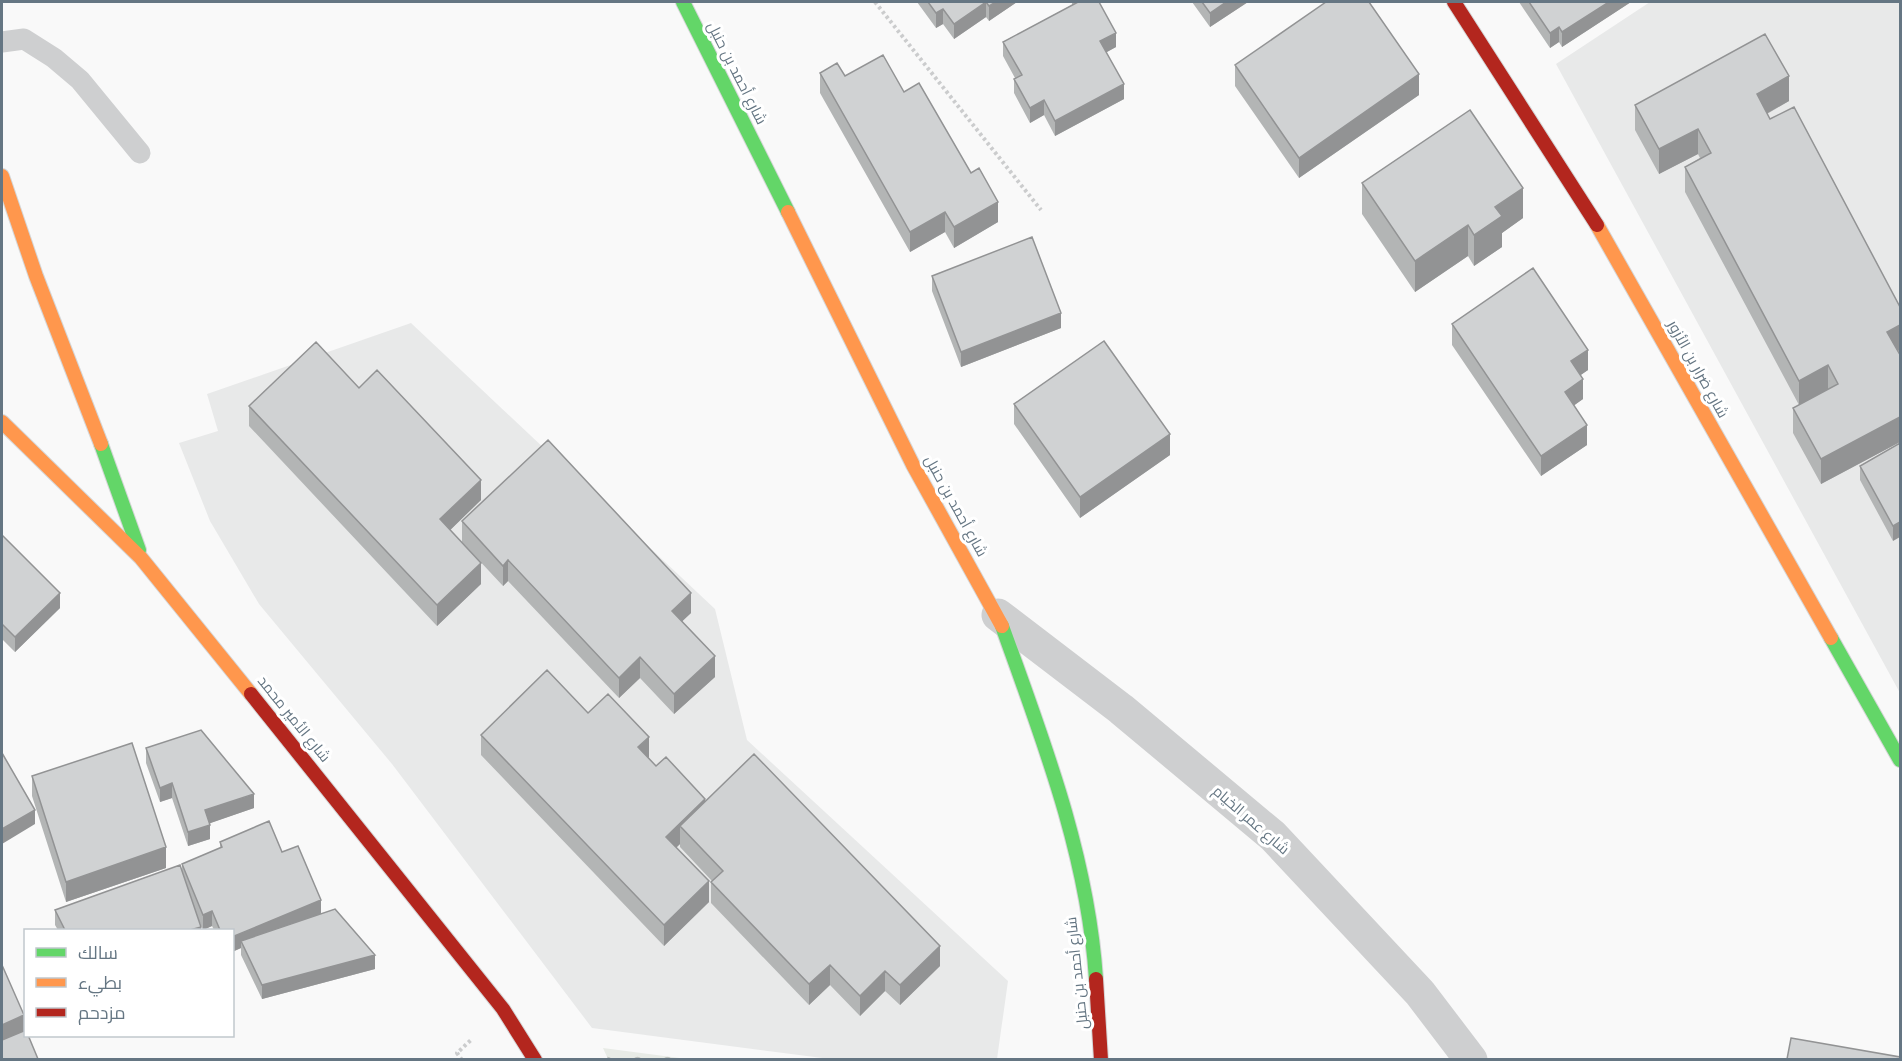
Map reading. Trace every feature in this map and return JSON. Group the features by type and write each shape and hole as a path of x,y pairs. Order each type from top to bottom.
{"street":[{"name":"شارع أحمد بن حنبل","path":"683,2 913,465 998,615 1053,767 1081,875 1094,952 1101,1059"},
{"name":"شارع ضرار بن الأزور","path":"1454,2 1590,212 1900,760"},
{"path":"2,176 36,276 76,374 141,558"},
{"name":"شارع الأمير محمد","path":"2,422 141,558 394,870 503,1009 535,1059"},
{"name":"شارع عمر الخيام","path":"998,615 1121,709 1273,836 1420,993 1471,1059"}],"lane":[{"path":"2,42 24,39 54,58 80,81 140,153"}],"path":[{"path":"875,2 1041,210"},
{"path":"457,1053 462,1059"}],"shaded area":[{"path":"1650,2 1900,2 1900,693 1556,64"},
{"path":"411,323 715,609 747,740 1008,981 997,1059 830,1059 592,1028 392,764 259,604 210,521 179,443 218,431 207,394"}],"green space":[{"path":"603,1048 687,1059 608,1059"}],"building":[{"path":"928,2 986,2 954,24 943,9 936,13"},
{"path":"1078,2 1099,2 1116,33 1100,41 1124,84 1055,121 1044,100 1030,108 1014,79 1022,75 1003,42"},
{"path":"1202,2 1226,2 1210,13"},
{"path":"1326,2 1369,2 1419,74 1299,158 1235,65"},
{"path":"1529,2 1609,2 1562,32 1559,27 1550,33"},
{"path":"1765,34 1789,76 1757,94 1770,119 1794,107 1900,307 1900,325 1887,332 1900,352 1900,417 1821,459 1793,408 1838,384 1828,365 1799,381 1685,167 1711,153 1698,129 1659,149 1635,105"},
{"path":"883,55 904,92 919,83 971,173 979,168 998,202 954,227 945,212 910,232 820,73 837,63 845,76"},
{"path":"1470,110 1523,188 1495,207 1502,216 1474,235 1468,225 1415,261 1362,183"},
{"path":"1032,237 1061,313 961,352 932,276"},
{"path":"1533,268 1588,350 1571,361 1583,379 1565,392 1587,425 1541,456 1452,324"},
{"path":"1104,341 1170,434 1080,497 1014,404"},
{"path":"316,342 359,388 377,370 481,480 440,519 481,563 437,605 249,406"},
{"path":"548,440 691,593 672,611 715,656 674,694 640,657 619,678 508,560 503,566 462,521"},
{"path":"1900,443 1900,522 1893,526 1860,466"},
{"path":"2,535 60,593 15,637 2,624"},
{"path":"547,670 588,713 608,694 649,737 638,747 656,766 666,757 705,799 666,837 709,881 664,925 481,735"},
{"path":"201,730 254,794 205,810 210,825 188,832 172,783 160,788 146,748"},
{"path":"132,743 166,847 66,882 32,776"},
{"path":"2,753 35,810 2,829"},
{"path":"754,754 940,946 900,985 885,971 860,996 830,965 809,984 711,882 723,871 680,826"},
{"path":"269,821 282,852 298,846 321,900 234,936 234,929 220,929 212,911 203,915 182,864 222,847 220,842"},
{"path":"180,865 201,927 194,929 64,929 55,910"},
{"path":"335,909 375,955 262,985 241,941"},
{"path":"2,965 24,1015 2,1025"},
{"path":"24,1031 24,1037 29,1037 38,1059 2,1059 2,1040"},
{"path":"1791,1038 1900,1057 1900,1059 1787,1059"}],"traffic: fast":[{"path":"683,2 788,212"},
{"path":"101,444 139,550"},
{"path":"1002,626 1048,755 1074,843 1084,888 1096,979"},
{"path":"1831,638 1900,760"}],"traffic: slow":[{"path":"2,176 36,276 101,444"},
{"path":"788,212 913,465 1002,626"},
{"path":"1597,225 1831,638"},
{"path":"2,422 141,558 251,694"}],"traffic: jam":[{"path":"1454,2 1597,225"},
{"path":"251,694 503,1009 535,1060"},
{"path":"1096,979 1101,1060"}]}
